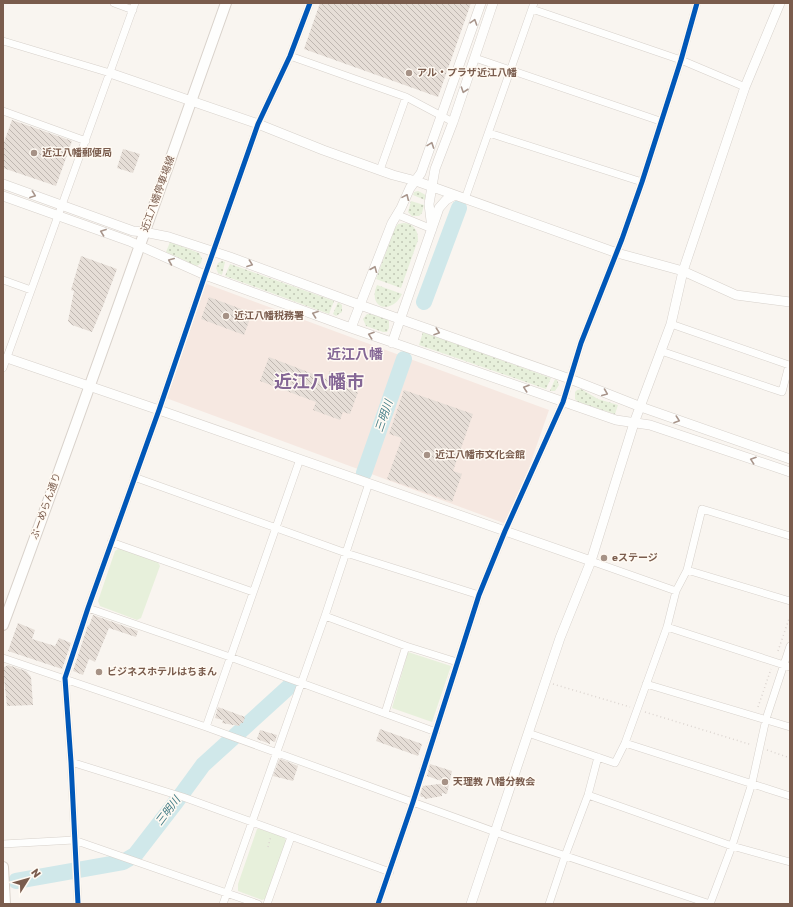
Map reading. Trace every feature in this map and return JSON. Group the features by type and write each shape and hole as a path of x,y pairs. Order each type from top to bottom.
{"main road":[{"name":"近江八幡停車場線","path":"90,386 226,3"},
{"name":"ぶーめらん通り","path":"3,626 90,386"},
{"path":"3,867 5,904"}],"street":[{"path":"3,368 5,357 59,216 134,7 114,3"},
{"path":"78,904 65,678 134,477 160,410 204,275 258,124 290,56 310,3"},
{"path":"351,328 392,223 398,214 408,192 421,173 481,3"},
{"path":"432,229 429,204 435,169 453,122 493,3"},
{"path":"378,904 436,732 479,595 504,531 563,402 581,343 617,254 681,60 697,3"},
{"path":"471,904 560,638 591,561 634,423 671,324 683,271 746,88 780,3"},
{"path":"465,199 533,6 681,60 746,88"},
{"path":"3,41 110,73 258,124 324,150 416,181 617,254 683,271 736,295 790,302"},
{"path":"290,56 406,96 453,122"},
{"path":"475,58 660,121"},
{"path":"380,170 406,96"},
{"path":"3,111 86,141"},
{"path":"489,133 642,182"},
{"path":"3,184 133,231 169,237 213,252 570,379 640,407 790,459"},
{"path":"392,343 439,208 446,200 455,195"},
{"path":"3,196 139,245 162,257 204,275 392,343 616,420 650,425 790,472"},
{"path":"398,214 432,229"},
{"path":"3,280 31,290"},
{"path":"661,351 782,392 789,365 671,324"},
{"path":"5,357 676,591"},
{"path":"206,727 252,592 300,459"},
{"path":"134,477 346,553 479,595"},
{"path":"223,904 276,752 302,683 369,483"},
{"path":"528,733 615,763 625,743 667,627 676,591 687,570 702,509 790,536"},
{"path":"111,542 252,592"},
{"path":"687,570 790,601"},
{"path":"88,608 230,656 436,732"},
{"path":"325,616 406,646 457,662"},
{"path":"667,627 787,666"},
{"path":"386,713 406,646"},
{"path":"3,658 206,727 565,856 710,904 732,846 752,783 766,719 787,666 790,646"},
{"path":"646,684 790,727"},
{"path":"625,743 790,796"},
{"path":"549,904 588,795 598,756"},
{"path":"71,762 180,796 390,872"},
{"path":"588,795 732,846 790,862"},
{"path":"267,904 291,837"},
{"path":"3,844 74,840 258,904"}],"path":[{"path":"778,651 790,616"},
{"path":"758,707 772,666"},
{"path":"551,683 790,758"},
{"path":"268,847 272,830"}],"shaded area":[{"path":"204,283 549,410 509,525 166,398"}],"green space":[{"path":"418,191 426,196 425,200 413,195 414,192"},
{"path":"411,201 424,205 422,213 419,216 412,216 408,212"},
{"path":"404,223 415,228 418,240 401,288 376,279 395,228 398,224"},
{"path":"170,242 199,253 202,259 201,263 197,266 166,252"},
{"path":"222,261 225,262 222,275 218,273 216,268 218,263"},
{"path":"230,264 334,301 329,314 225,276"},
{"path":"377,285 402,294 398,301 392,305 387,307 382,306 378,304 375,299"},
{"path":"338,302 342,305 342,312 336,316 333,314"},
{"path":"367,314 379,316 389,321 389,328 387,332 366,326 363,319"},
{"path":"423,332 551,378 546,389 419,345"},
{"path":"555,379 559,385 555,391 550,391"},
{"path":"581,389 598,399 618,405 615,414 578,402 575,399 575,392"},
{"path":"120,548 158,562 160,566 141,618 137,620 100,606 98,601 115,551"},
{"path":"408,652 451,666 432,722 392,708"},
{"path":"257,829 284,837 287,842 267,898 262,900 238,891 238,884"}],"building":[{"name":"アル・プラザ近江八幡","path":"320,3 471,3 438,97 304,49"},
{"path":"12,120 72,141 56,186 3,168 3,145"},
{"path":"123,149 140,154 133,173 117,168"},
{"path":"81,256 117,269 92,332 72,325 68,321 74,291 71,290"},
{"name":"近江八幡税務署","path":"209,297 252,313 244,335 201,319"},
{"path":"269,357 326,379 330,371 354,380 351,390 358,392 350,414 343,412 340,420 313,410 316,402 260,381"},
{"name":"近江八幡市文化会館","path":"404,390 473,414 453,471 462,474 452,502 387,479 402,438 389,434"},
{"path":"93,615 138,631 136,637 109,628 95,662 89,659 83,675 73,671 88,625 89,626"},
{"path":"18,623 35,630 32,639 55,646 59,638 71,643 62,669 8,651"},
{"path":"8,665 26,671 31,677 33,705 7,706 3,668"},
{"path":"218,707 245,717 243,723 239,726 222,723 223,720 215,718"},
{"path":"380,729 422,744 418,756 376,741"},
{"path":"260,730 277,735 275,742 270,740 270,744 257,739"},
{"path":"281,759 298,766 293,781 273,776 279,760"},
{"name":"天理教 八幡分教会","path":"430,764 452,771 447,794 442,793 442,796 425,799 420,795 423,786 447,783 427,776"}],"waterway":[{"name":"三明川","path":"424,302 459,208"},
{"name":"三明川","path":"364,473 404,359"},
{"name":"三明川","path":"16,881 123,862 135,855 203,765 291,685"}],"cycle path":[{"path":"78,904 65,678 88,608 159,410 258,124 290,56 310,3"},
{"path":"378,904 413,802 479,595 505,531 563,402 581,343 622,239 681,60 697,3"}],"place":[{"name":"アル・プラザ近江八幡","path":"409,73"},
{"name":"近江八幡郵便局","path":"34,153"},
{"name":"近江八幡税務署","path":"226,316"},
{"name":"近江八幡市文化会館","path":"427,455"},
{"name":"eステージ","path":"604,558"},
{"name":"ビジネスホテルはちまん","path":"99,672"},
{"name":"天理教 八幡分教会","path":"445,782"}],"district":[{"name":"近江八幡","path":"355,354"},
{"name":"近江八幡市","path":"319,382"}]}
